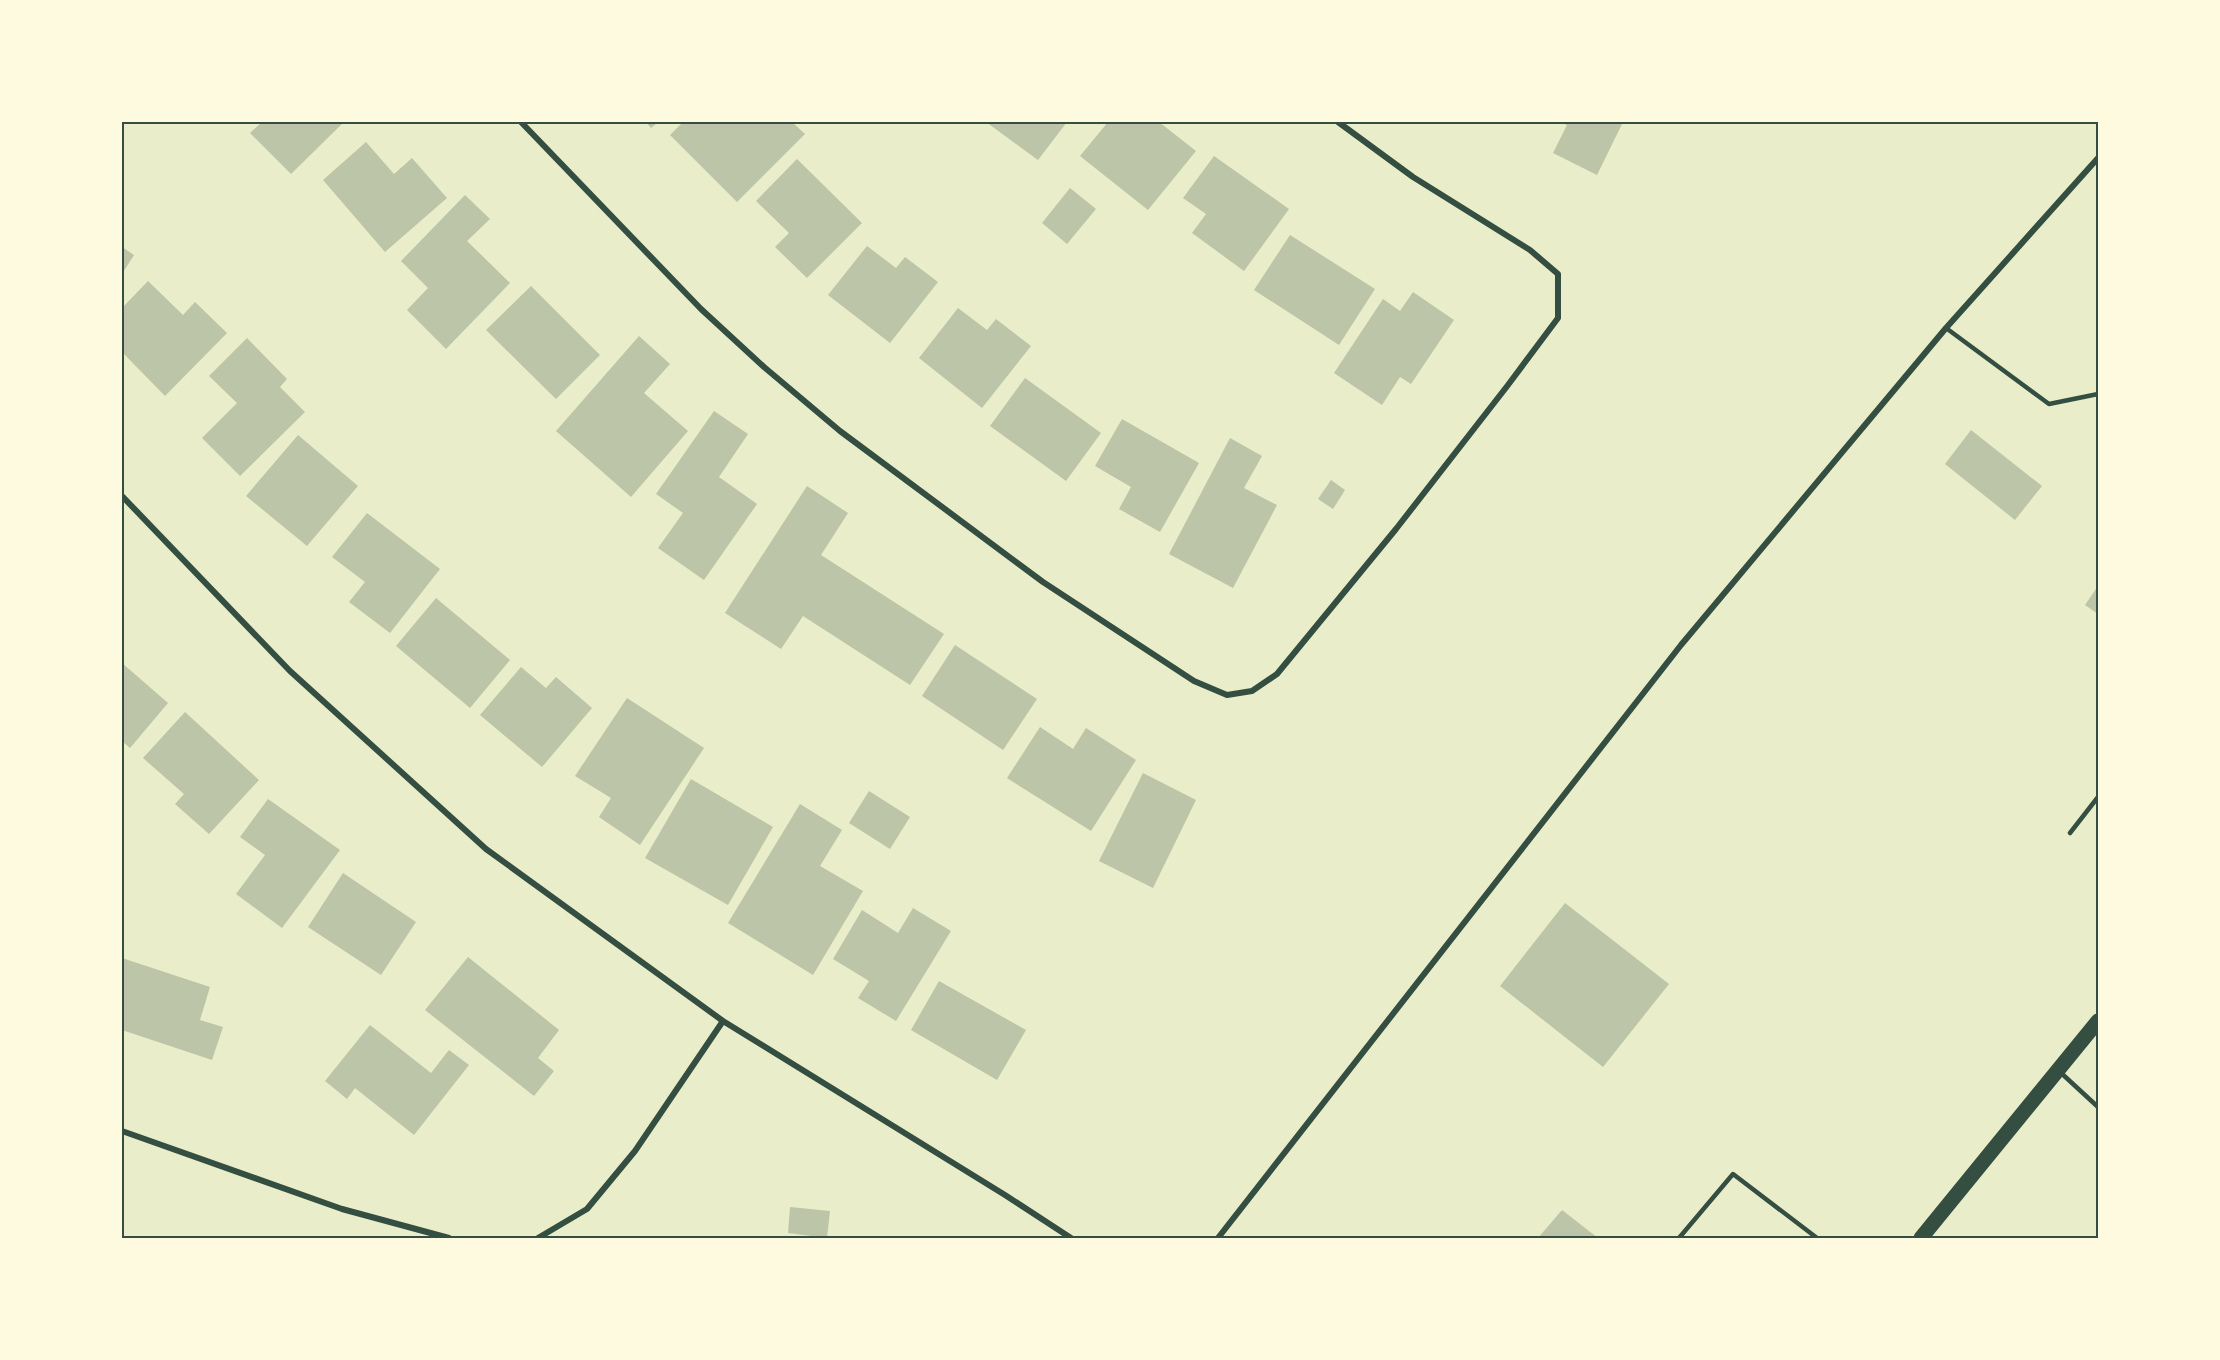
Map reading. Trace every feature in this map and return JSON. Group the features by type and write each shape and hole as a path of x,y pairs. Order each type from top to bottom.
{"main road":[{"path":"1921,1239 2098,1021"}],"street":[{"path":"521,122 702,309 764,367 840,431 1043,582 1194,681 1227,695 1252,691 1277,674 1396,529 1558,318 1558,274 1530,250 1413,177 1338,122"},
{"path":"1218,1239 1681,645 1946,328 2098,158"},
{"path":"122,496 290,671 486,849 723,1021 1005,1195 1071,1239"},
{"path":"538,1239 587,1209 635,1151 723,1021"},
{"path":"122,1131 342,1209 449,1239"}],"lane":[{"path":"1946,328 2049,404 2098,394"},
{"path":"2070,833 2098,797"},
{"path":"2058,1070 2098,1107"},
{"path":"1679,1239 1733,1174 1817,1239"}],"building":[{"path":"262,122 344,122 291,174 250,133"},
{"path":"646,122 658,122 651,128"},
{"path":"683,122 792,122 805,134 737,202 670,135"},
{"path":"986,122 1067,122 1038,160"},
{"path":"1108,122 1159,122 1196,151 1148,210 1080,156"},
{"path":"1559,122 1623,122 1597,175 1553,153 1567,125"},
{"path":"366,142 394,174 412,158 447,198 385,252 323,180"},
{"path":"1214,156 1289,209 1244,271 1192,233 1206,214 1183,198"},
{"path":"797,159 862,223 807,278 775,247 789,233 756,201"},
{"path":"1070,188 1096,209 1067,244 1042,223"},
{"path":"465,195 490,219 467,241 510,283 446,349 407,310 428,288 401,261"},
{"path":"1290,235 1375,289 1339,345 1254,290"},
{"path":"867,246 896,268 905,257 938,282 890,343 828,295"},
{"path":"122,247 134,255 122,274"},
{"path":"148,281 183,315 195,302 227,333 165,396 122,352 122,308"},
{"path":"531,286 600,355 556,399 486,330"},
{"path":"1413,292 1454,320 1411,384 1400,377 1382,405 1334,373 1383,299 1400,311"},
{"path":"958,308 987,330 996,319 1031,346 982,408 919,358"},
{"path":"639,336 670,364 644,393 688,431 631,497 556,431"},
{"path":"247,338 287,379 280,387 305,412 240,476 202,438 237,403 209,376"},
{"path":"1025,378 1101,433 1066,481 990,426"},
{"path":"714,411 748,434 719,477 757,504 704,580 658,548 683,513 656,494"},
{"path":"1122,419 1199,463 1160,532 1119,509 1131,487 1095,466"},
{"path":"1971,430 2042,486 2015,520 1945,464"},
{"path":"298,435 358,486 307,546 246,496"},
{"path":"1230,438 1262,456 1244,488 1277,505 1233,588 1169,554"},
{"path":"1331,480 1345,490 1333,509 1318,499"},
{"path":"807,486 848,513 821,555 944,634 910,685 803,616 781,649 725,613"},
{"path":"367,513 440,569 390,633 349,602 365,582 332,557"},
{"path":"2098,586 2098,614 2085,605"},
{"path":"436,598 510,660 470,708 396,646"},
{"path":"955,645 1037,699 1003,750 922,696"},
{"path":"122,663 168,703 130,748 122,741"},
{"path":"521,667 546,688 556,677 592,708 542,767 480,715"},
{"path":"627,698 704,748 640,845 599,817 611,798 575,776"},
{"path":"185,712 259,780 209,834 175,804 184,794 143,758"},
{"path":"1040,727 1073,749 1086,728 1136,760 1091,831 1007,778"},
{"path":"1143,773 1196,800 1153,888 1099,861"},
{"path":"691,779 773,827 728,905 645,858"},
{"path":"869,791 910,817 890,849 849,823"},
{"path":"268,799 340,850 282,928 236,894 265,855 240,837"},
{"path":"800,804 842,830 820,866 863,891 813,975 728,923"},
{"path":"343,873 416,922 381,975 308,927"},
{"path":"1565,903 1669,984 1603,1067 1500,986"},
{"path":"913,908 951,931 896,1021 858,998 869,981 833,959 862,910 898,933"},
{"path":"468,957 559,1030 538,1058 554,1071 534,1096 425,1010"},
{"path":"122,958 210,987 200,1020 223,1027 212,1060 122,1030"},
{"path":"939,981 1026,1030 997,1080 911,1030"},
{"path":"370,1025 431,1073 449,1050 469,1065 414,1135 355,1088 347,1099 325,1081"},
{"path":"790,1207 830,1211 827,1238 788,1233"},
{"path":"1562,1210 1598,1238 1538,1238"}]}
